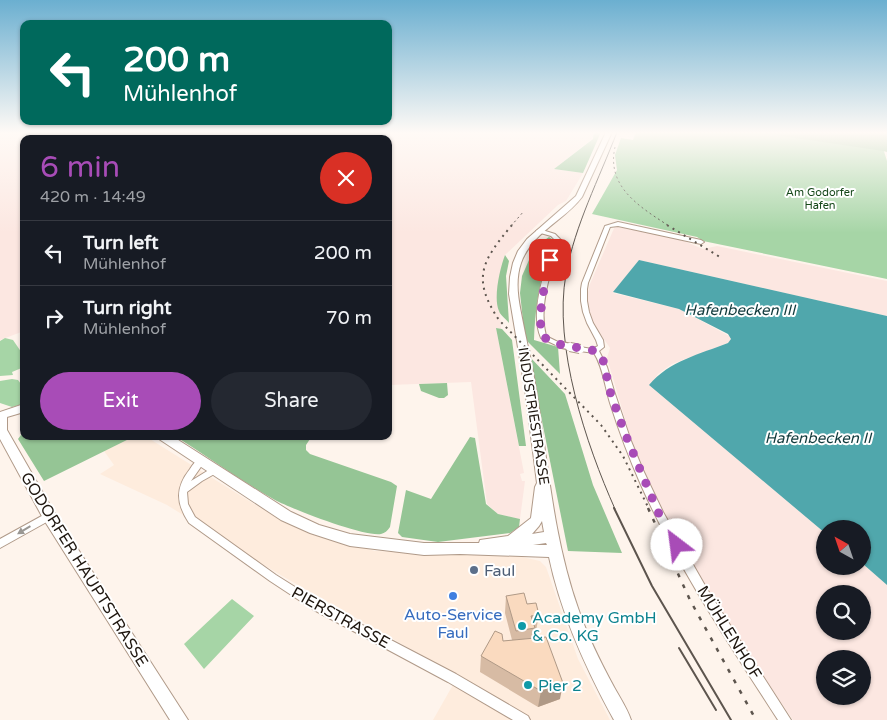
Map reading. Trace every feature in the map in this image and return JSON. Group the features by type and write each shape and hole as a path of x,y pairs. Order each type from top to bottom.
{"main road":[{"name":"INDUSTRIESTRASSE","path":"593,166 579,197 539,231 522,251 515,266 513,294 532,397 554,544 570,610 589,655 623,720"},
{"path":"1,416 20,409"},
{"name":"GODORFER HAUPTSTRASSE","path":"1,416 1,430 49,516 180,720"},
{"path":"169,440 286,516 315,529 350,540 424,549 554,544"},
{"path":"512,540 531,527 539,518 543,476"},
{"path":"460,548 512,540 554,544"}],"street":[{"name":"MÜHLENHOF","path":"701,242 618,224 608,226 585,283 584,307 592,328 601,342 601,346 596,351 603,360 611,395 658,512 714,610 785,720"},
{"path":"539,231 553,235 558,240 546,279 540,328 543,337 558,344 596,351"},
{"path":"183,491 193,469 201,461"},
{"path":"183,491 215,470"},
{"name":"PIERSTRASSE","path":"183,491 182,504 192,520 273,578 318,607 452,678 524,720"},
{"path":"0,544 49,516"}],"shaded area":[{"path":"0,166 20,166 20,332 0,340"},
{"path":"392,166 558,166 554,169 583,173 566,201 558,205 505,255 498,283 501,329 496,328 524,473 520,474 522,481 525,481 520,519 498,514 487,504 471,382 392,385"},
{"path":"615,226 679,239 703,249 717,246 887,281 887,316 639,260 613,293 679,309 731,337 731,341 728,343 672,364 658,374 650,385 816,525 816,575 871,575 871,571 887,585 887,720 793,720 727,623 665,515 644,473 630,436 607,358 610,348 591,320 588,307 588,292"},
{"path":"127,440 151,440 283,522 322,536 375,551 518,556 540,561 546,567 578,659 610,720 433,720 458,676 277,573 167,505 100,474 114,465 104,451"}],"green space":[{"path":"558,166 586,166 583,173 554,169"},
{"name":"Am Godorfer Hafen","path":"616,166 887,166 887,279 703,241 697,237 592,214 617,170"},
{"path":"549,237 552,239 553,244 548,255 539,291 534,340 558,347 560,374 525,339 520,293 522,276 536,246"},
{"path":"505,255 509,261 506,276 509,323 497,305 499,275"},
{"path":"496,328 502,329 512,340 526,446 519,446"},
{"path":"5,338 13,340 20,350 20,369 12,372 13,375 0,376 0,341"},
{"path":"529,356 565,394 593,485 622,553 568,551"},
{"path":"18,380 20,383 20,405 12,407 0,403 0,381"},
{"path":"447,383 448,395 444,398 421,391 419,384"},
{"path":"20,436 20,440 127,440 44,481 18,439"},
{"path":"470,437 475,438 486,504 498,514 520,519 519,527 510,533 438,542 402,537 398,533 406,490 431,499"},
{"path":"181,440 309,440 306,445 306,450 310,454 391,482 397,486 390,527 382,534 372,534 328,522 275,500"},
{"path":"232,599 254,616 204,669 184,644"}],"water":[{"name":"Hafenbecken II","path":"639,260 887,316 887,585 871,571 871,520 816,520 816,525 649,385 675,364 728,343 731,339 728,334 679,309 613,292"}],"building":[{"path":"524,593 527,604 536,603 539,615 531,616 535,628 516,631 506,596"},
{"path":"495,631 502,634 503,641 546,637 563,683 541,691 481,656"}],"tram line":[{"path":"603,166 588,202 570,256 563,302 564,332 568,363 583,425 615,509"},
{"path":"614,508 652,586 731,720"},
{"path":"679,648 716,710"}],"railway":[{"path":"615,166 620,185 628,194 647,211 669,226"},
{"path":"511,226 524,211"},
{"path":"512,225 493,249 484,270 483,281 490,305 499,320 601,425 623,456 649,509"},
{"path":"667,225 720,257"},
{"path":"648,508 690,600 756,720"}],"place":[{"name":"Faul","path":"474,570"},
{"name":"Auto-Service Faul","path":"453,596"},
{"name":"Academy GmbH & Co. KG","path":"522,626"},
{"name":"Pier 2","path":"528,685"}],"route":[{"path":"550,260 540,328 543,337 548,341 558,344 596,351 603,360 611,395 626,436 658,512 677,545"}],"water label":[{"name":"Hafenbecken III","path":"740,310"}]}
